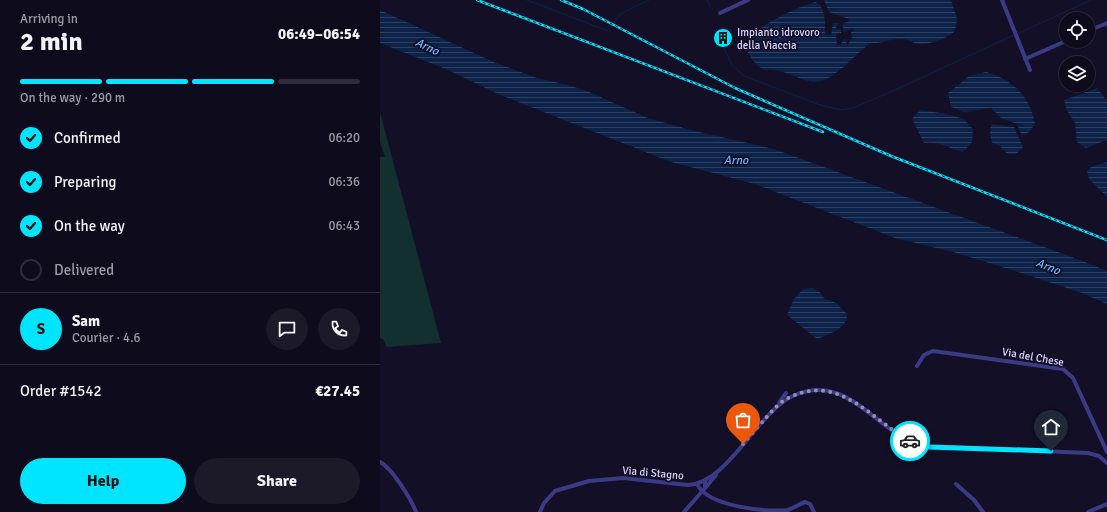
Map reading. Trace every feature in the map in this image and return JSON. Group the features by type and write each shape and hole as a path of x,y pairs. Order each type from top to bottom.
{"street":[{"path":"720,13 748,0"},
{"path":"1002,0 1030,70"},
{"path":"1095,28 1107,23"},
{"path":"1025,59 1059,44"},
{"name":"Via del Chese","path":"917,366 924,354 933,351 1063,369 1073,378 1106,451 1106,461"},
{"path":"778,405 803,392 826,390 847,397 903,438 921,446 1084,452 1096,455 1106,461"},
{"path":"684,512 721,468 778,405 786,393"},
{"path":"380,462 388,466 412,500 416,512"},
{"name":"Via di Stagno","path":"540,512 544,502 552,492 558,489 590,481 623,478 674,484 697,484 721,468"},
{"path":"704,490 705,480"},
{"path":"697,484 715,500 735,507 780,511 788,510 805,502 810,504 814,512"},
{"path":"956,484 967,492 984,512"},
{"path":"1088,512 1106,504"}],"green space":[{"path":"380,112 441,343 387,347 383,339 380,338 380,157 385,157 380,142"}],"water":[{"path":"824,0 951,0 957,19 955,31 952,34 934,42 924,44 918,44 904,39 871,43 844,67 821,81 807,81 784,72 766,70 755,63 747,50 748,41 753,34 779,17 815,2 822,8 826,35 831,35 833,23 839,23 836,27 837,30 841,29 841,33 836,34 837,45 841,45 844,39 846,40 847,45 852,38 851,32 854,30 853,28 843,32 843,23 848,22 849,19 829,12"},
{"name":"Arno","path":"380,10 496,63 537,78 587,91 648,118 687,129 774,149 1080,260 1107,271 1107,304 1082,293 1018,272 953,252 895,238 755,184 671,162 498,94 448,70 380,43"},
{"path":"986,72 1012,84 1024,97 1033,114 1035,124 1029,132 1022,136 1017,124 1001,118 991,108 965,112 951,107 948,93 969,76"},
{"path":"1097,88 1107,101 1107,140 1086,148 1077,142 1075,123 1067,111 1064,100 1086,92 1095,92 1095,89"},
{"path":"920,110 947,114 964,119 973,129 972,142 963,152 940,144 924,143 912,119"},
{"path":"991,124 1014,127 1023,147 1016,154 1007,154 999,145 992,143 990,133"},
{"path":"1107,162 1107,197 1089,179 1087,171 1091,167"},
{"path":"813,288 819,291 825,299 836,303 847,314 841,327 832,333 817,339 787,315 794,299 803,289"}],"waterway":[{"path":"527,0 608,31 620,14 649,0"},
{"path":"707,0 710,6"},
{"path":"1017,34 1091,0"},
{"path":"719,36 720,28"},
{"path":"721,42 732,65 744,76 820,105 842,110 853,108 895,90 1014,35"}],"railway":[{"path":"477,0 823,132"},
{"path":"561,0 583,9 735,88 891,156 1107,240"}],"way so far":[{"path":"743,444 778,405 786,399 810,390 826,390 847,397 903,438 910,441"}],"place":[{"name":"Impianto idrovoro della Viaccia","path":"723,38"}],"route":[{"path":"910,441 915,444 929,447 1051,451"}]}
